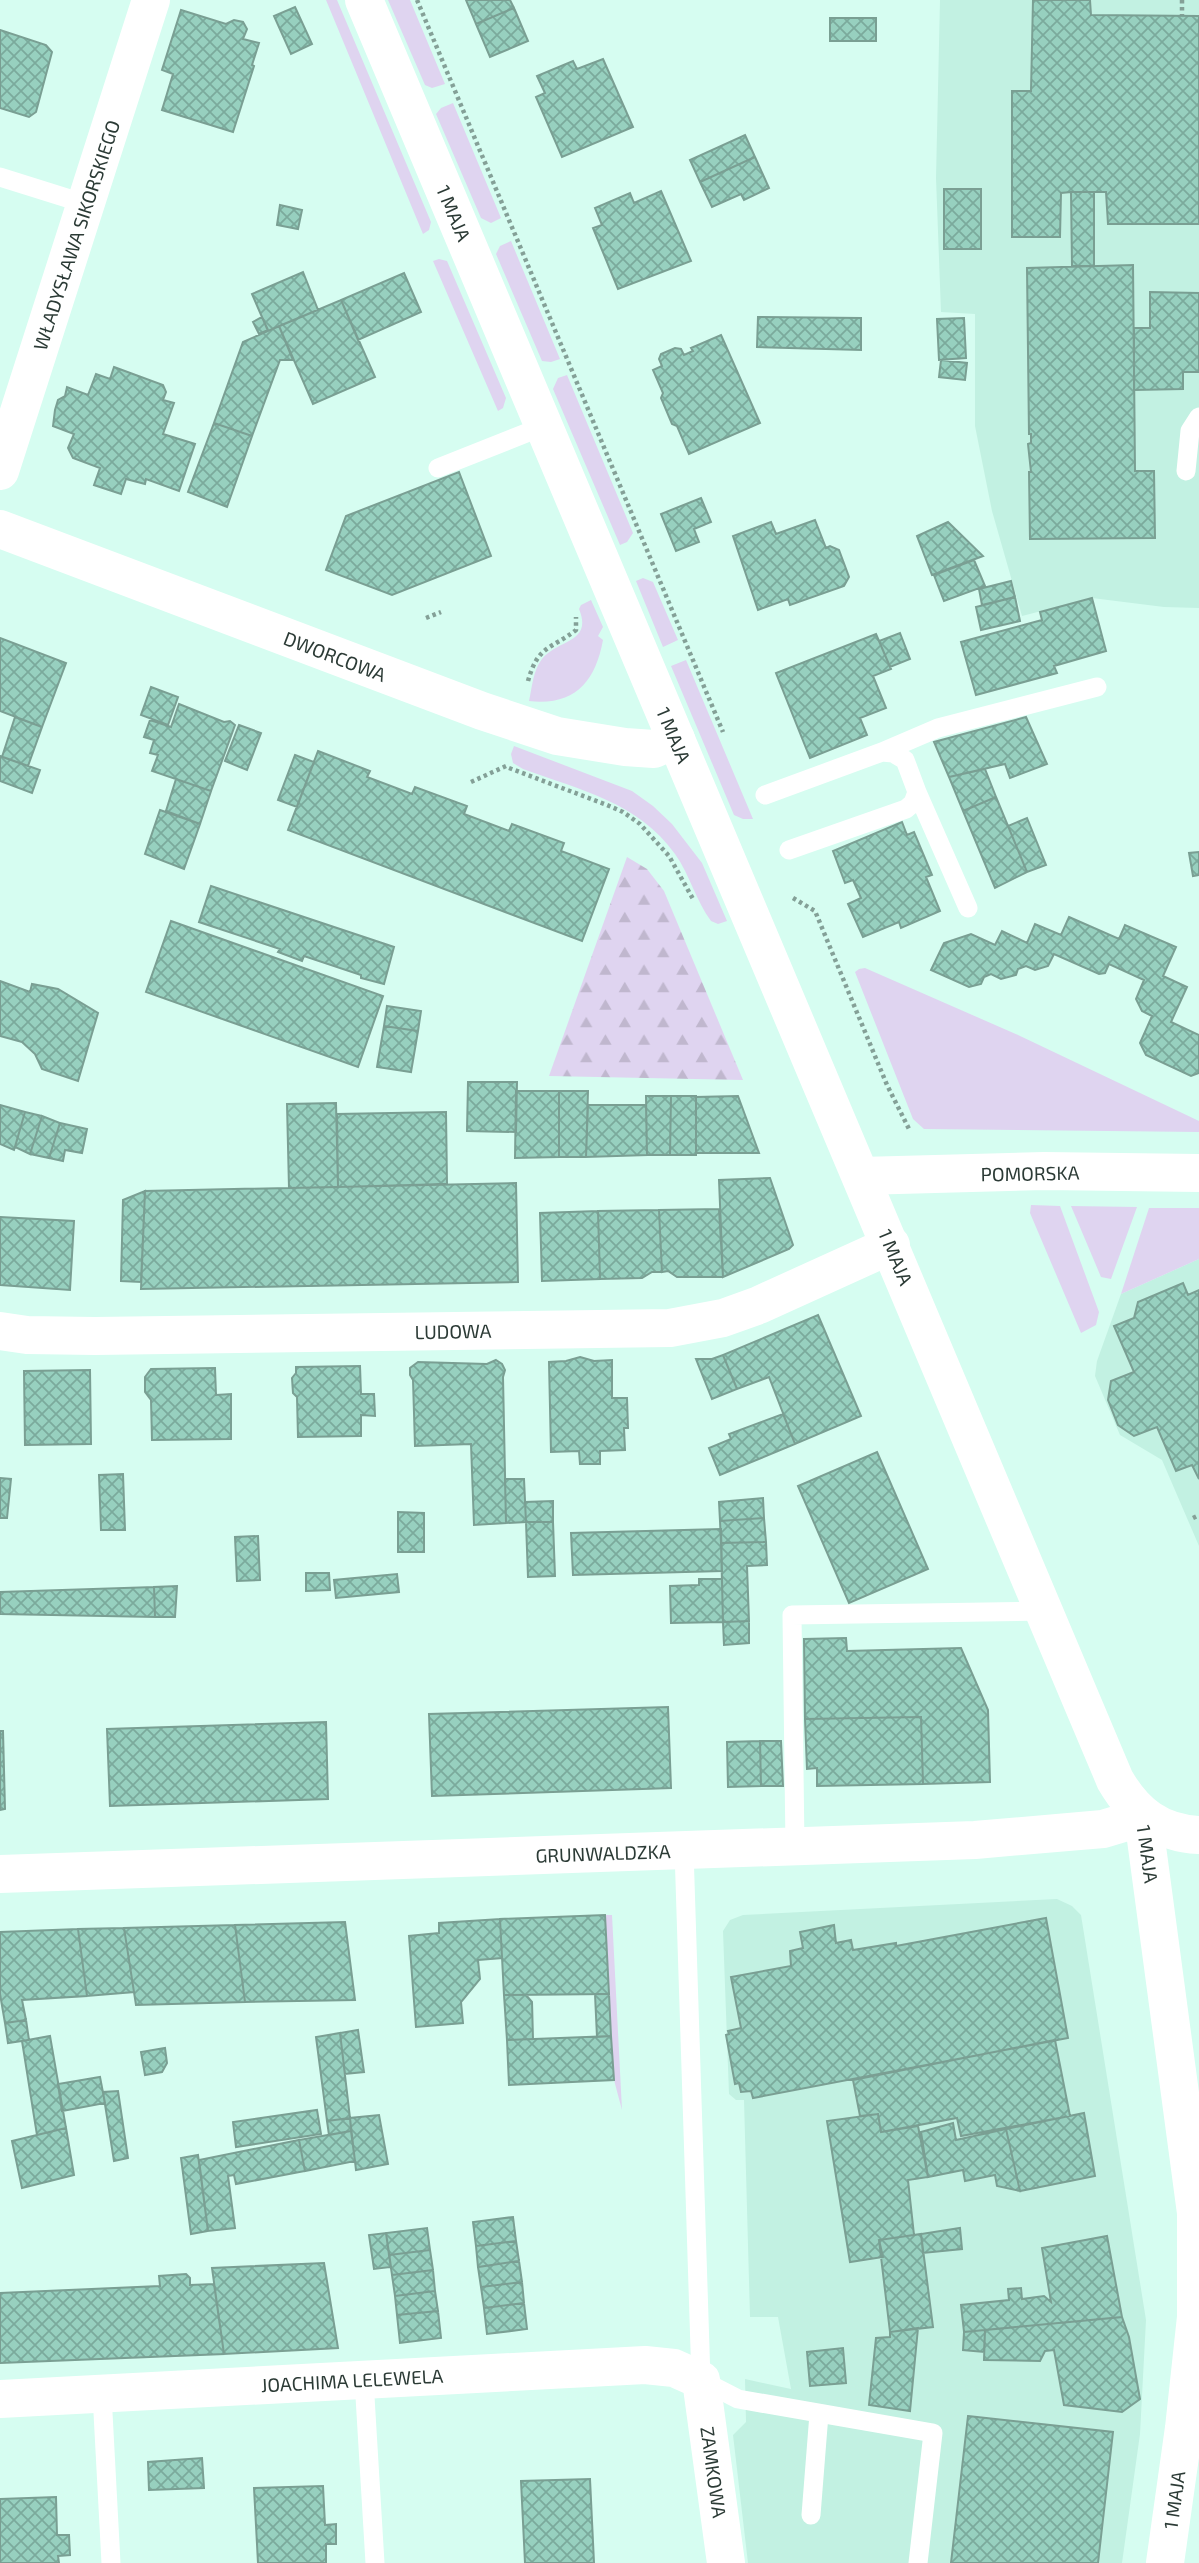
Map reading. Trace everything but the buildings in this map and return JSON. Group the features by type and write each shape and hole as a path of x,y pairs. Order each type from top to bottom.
{"street":[{"name":"WŁADYSŁAWA SIKORSKIEGO","path":"0,471 151,0"},
{"name":"1 MAJA","path":"364,0 1115,1780 1127,1800 1143,1816 1196,2213 1196,2317 1165,2563"},
{"name":"DWORCOWA","path":"0,529 482,711 557,736 625,747 654,748 676,739"},
{"name":"POMORSKA","path":"861,1176 1044,1171 1199,1173"},
{"name":"LUDOWA","path":"0,1331 27,1335 95,1336 670,1328 723,1318 759,1305 891,1245"},
{"path":"1143,1816 1159,1827 1177,1833 1199,1835"},
{"name":"GRUNWALDZKA","path":"0,1874 975,1840 1103,1829 1143,1816"},
{"name":"JOACHIMA LELEWELA","path":"0,2399 645,2365 674,2368 701,2381"},
{"name":"ZAMKOWA","path":"701,2381 726,2563"}],"lane":[{"path":"0,177 86,204"},
{"path":"1186,471 1190,430 1199,416"},
{"path":"438,468 544,426"},
{"path":"765,795 882,752 938,728 1097,687"},
{"path":"882,752 893,753 905,760 968,908"},
{"path":"789,850 906,809 914,803 917,792"},
{"path":"795,1847 792,1615 1045,1611"},
{"path":"684,1850 701,2381 738,2399 933,2433 918,2563"},
{"path":"364,2380 375,2563"},
{"path":"102,2394 111,2563"},
{"path":"811,2515 819,2414"}],"path":[{"path":"417,0 649,556"},
{"path":"1182,0 1182,15"},
{"path":"524,691 536,659 552,643 576,630 577,619 574,611"},
{"path":"426,618 441,612"},
{"path":"503,754 506,766 521,774 623,812 639,824 670,856 697,908"},
{"path":"471,782 506,766"},
{"path":"793,898 815,911 887,1085 912,1136"},
{"path":"1193,1518 1199,1515"}],"shaded area":[{"path":"940,0 1199,0 1199,608 1164,607 1092,598 1022,616 992,511 975,426 975,314 941,312 936,178"},
{"path":"1199,1259 1199,1546 1162,1460 1120,1435 1095,1376 1097,1361 1121,1294"},
{"path":"1057,1899 1072,1906 1081,1915 1146,2320 1140,2434 1122,2563 748,2563 733,2435 746,2422 745,2379 791,2389 778,2317 750,2317 744,2100 736,2100 729,2094 723,1931 730,1920 743,1915"}],"green space":[{"path":"326,0 337,0 431,222 429,230 423,234"},
{"path":"388,0 410,0 445,84 432,88 425,85"},
{"path":"453,103 501,218 491,223 481,218 436,114 441,108"},
{"path":"511,241 560,359 542,361 496,254 500,246"},
{"path":"433,261 447,261 506,398 503,408 498,411"},
{"path":"567,375 633,533 627,542 620,545 553,389 558,378"},
{"path":"643,578 653,582 678,640 663,647 636,581"},
{"path":"591,600 603,627 598,636 603,640 588,680 570,695 558,700 529,701 539,663 578,634 582,620 579,609"},
{"path":"686,660 753,819 734,815 671,666"},
{"path":"514,746 632,791 653,806 672,824 702,863 727,921 718,924 711,921 675,854 644,822 586,791 523,769 513,763 511,754"},
{"path":"627,857 647,869 664,891 743,1080 549,1076"},
{"path":"865,968 1018,1035 1199,1121 1199,1132 924,1129 913,1119 855,972"},
{"path":"1031,1205 1060,1206 1099,1312 1096,1325 1081,1333 1030,1213"},
{"path":"1071,1206 1137,1207 1111,1279 1101,1277"},
{"path":"1149,1208 1199,1208 1199,1259 1121,1294"},
{"path":"605,1915 612,1915 622,2110 614,2080"}]}
